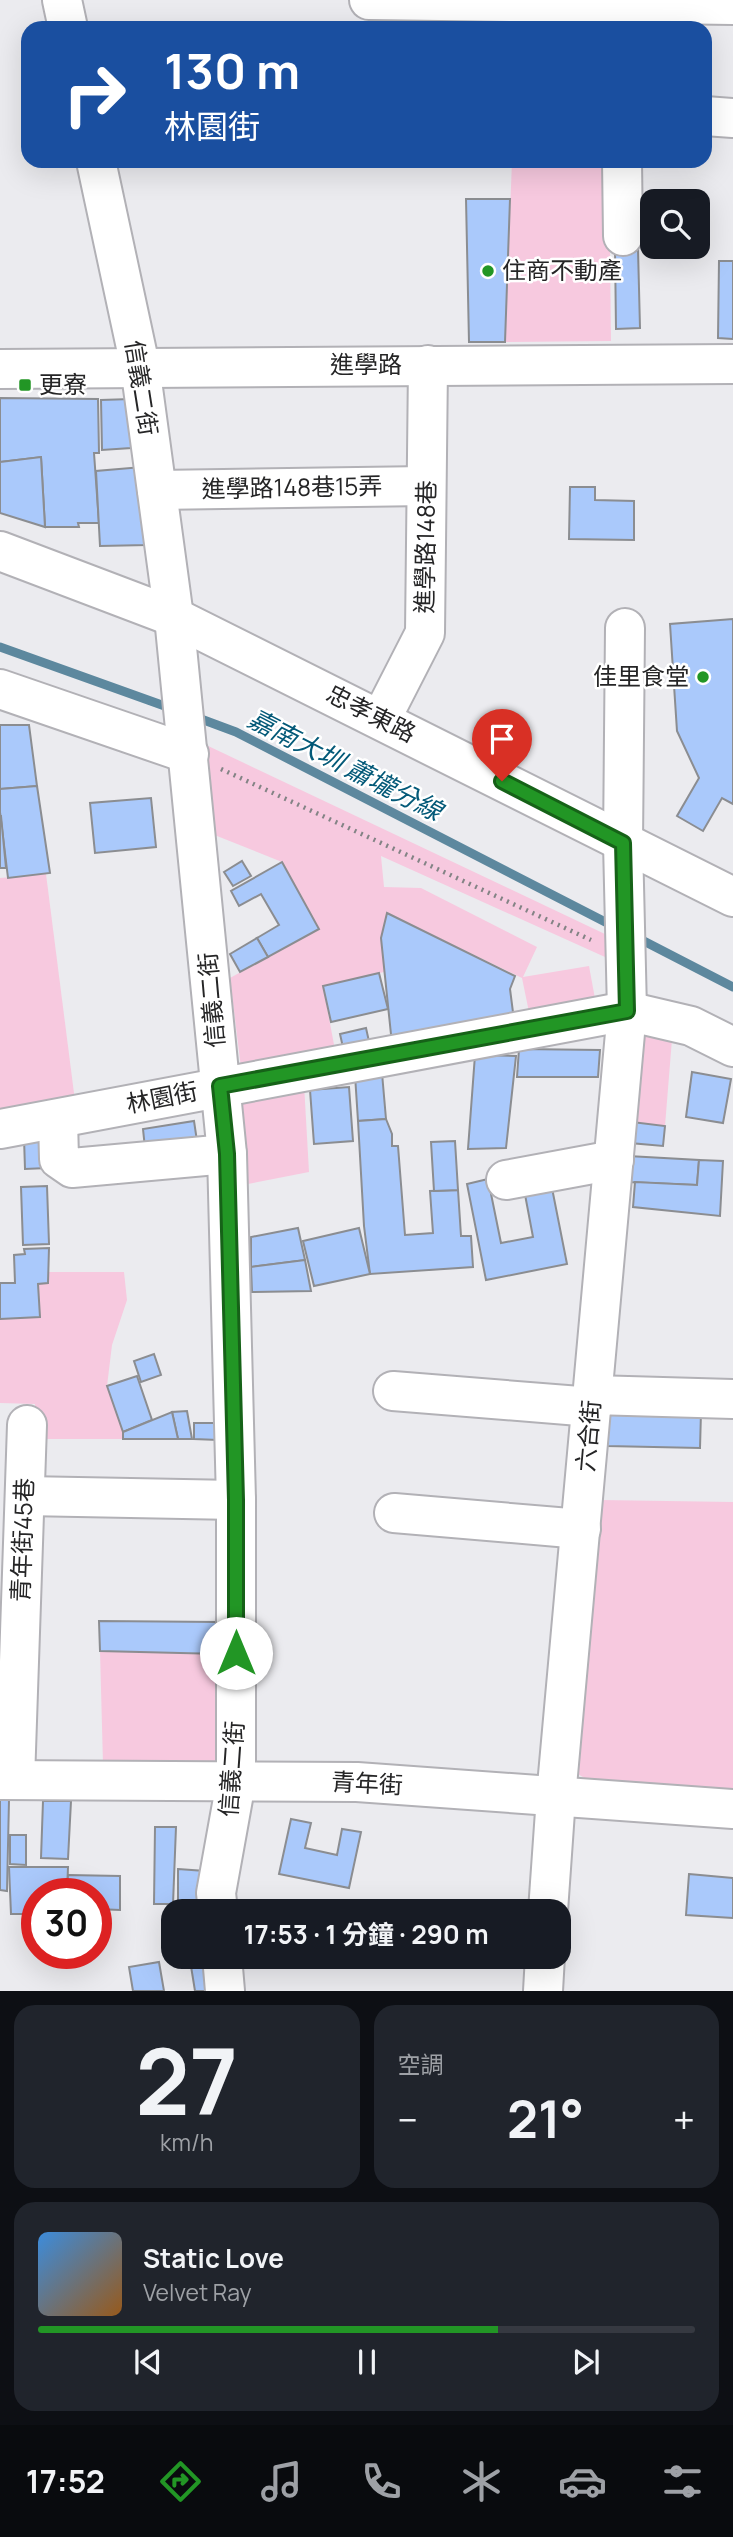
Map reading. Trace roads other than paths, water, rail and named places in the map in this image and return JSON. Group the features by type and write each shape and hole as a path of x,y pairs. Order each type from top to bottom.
{"street":[{"path":"62,0 66,21"},
{"path":"369,0 620,11 733,5"},
{"path":"712,116 733,118"},
{"name":"信義二街","path":"98,168 140,366 174,617 227,1154 236,1500 236,1782 217,1899"},
{"path":"622,168 623,236"},
{"name":"進學路","path":"0,369 733,364"},
{"name":"進學路148巷","path":"382,719 425,633 428,365"},
{"name":"進學路148巷15弄","path":"157,491 426,486"},
{"name":"忠孝東路","path":"0,551 174,617 733,897"},
{"name":"六合街","path":"549,1899 627,1011 623,843 625,628"},
{"path":"0,689 189,754"},
{"name":"林園街","path":"0,1129 627,1011 691,1026 733,1047"},
{"path":"58,1119 59,1159 72,1168 227,1154"},
{"path":"506,1180 614,1160"},
{"path":"393,1391 592,1401 733,1399"},
{"name":"青年街45巷","path":"8,1780 27,1425"},
{"path":"25,1496 236,1500"},
{"path":"394,1513 581,1529"},
{"name":"青年街","path":"8,1780 357,1782 733,1809"},
{"path":"223,1969 225,1991"},
{"path":"542,1991 544,1969"}],"waterway":[{"name":"嘉南大圳 蕭壠分線","path":"0,647 173,709"},
{"name":"嘉南大圳 蕭壠分線","path":"193,716 236,732 615,927"},
{"name":"嘉南大圳 蕭壠分線","path":"634,936 733,987"}],"place":[{"name":"住商不動產","path":"488,271"},
{"name":"更寮","path":"25,385"},
{"name":"佳里食堂","path":"703,677"}]}
